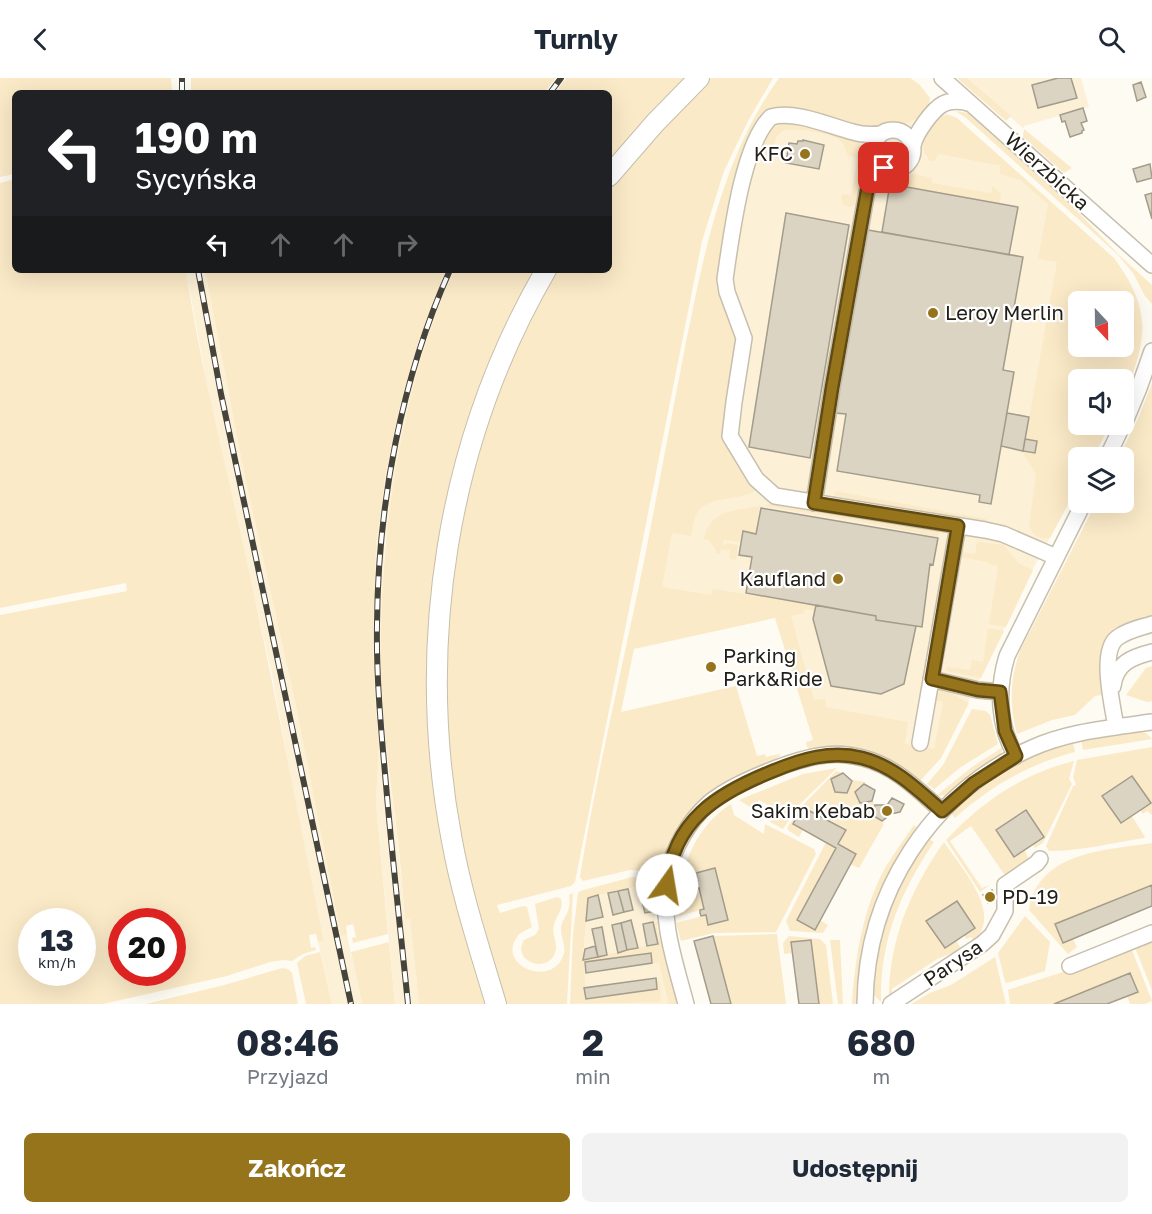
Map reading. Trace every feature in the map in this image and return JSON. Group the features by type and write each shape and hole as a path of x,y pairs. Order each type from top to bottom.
{"main road":[{"path":"612,173 655,123 699,78"},
{"path":"496,1004 460,879 444,795 437,717 438,628 448,540 471,444 504,354 544,273"}],"street":[{"path":"935,78 941,105"},
{"name":"Wierzbicka","path":"942,78 1147,260 1152,273"},
{"path":"881,134 873,148 874,156 884,168 900,169 911,159 915,138 922,126 941,105 959,101 974,105"},
{"path":"922,126 914,130 893,130 881,134 852,132 826,123 785,115 771,117 760,131 742,180 725,279 727,292 744,338 730,436 756,479 775,496 1003,534 1056,557"},
{"path":"899,131 908,137 913,146"},
{"path":"814,503 867,191 871,180 884,168"},
{"path":"1134,399 1152,351"},
{"path":"1016,756 1005,731 1000,692 1007,656 1078,513"},
{"path":"920,743 958,526"},
{"path":"1116,728 1108,665 1109,648 1117,638 1134,629 1152,624"},
{"path":"1111,698 1114,678 1120,667 1134,657 1152,652"},
{"path":"932,679 978,690 1000,692"},
{"path":"865,1004 869,956 874,930 886,897 907,856 942,811 979,779 1032,748 1062,737 1152,722"},
{"path":"686,1004 665,914 668,876 677,845 695,819 709,804 744,783 782,767 807,759 838,754 862,758 888,768 907,780 942,811"},
{"name":"Parysa","path":"891,1004 990,937 1004,915 1005,885 1040,859"},
{"path":"1070,966 1152,933"}],"shaded area":[{"path":"0,78 171,78 172,90 12,90 12,175 0,177"},
{"path":"191,78 556,78 546,90 191,90"},
{"path":"566,78 687,78 612,160 612,90 557,90"},
{"path":"711,78 773,78 748,121 724,171 702,241 575,882 571,886 497,905 500,913 523,906 527,907 532,927 517,937 513,948 514,957 520,965 540,972 550,970 559,964 564,953 561,926 568,911 569,895 573,893 567,1004 504,1004 472,894 454,805 444,668 452,573 468,488 482,435 505,372 554,273 612,273 612,185 691,96"},
{"path":"779,78 910,78 919,84 930,98 923,113 908,122 886,126 834,123 771,111 721,267 738,341 723,436 755,486 755,491 708,503 702,507 696,515 691,536 672,533 662,587 711,595 713,589 816,605 815,611 805,609 804,613 791,616 814,700 826,699 825,707 908,722 905,744 934,749 943,702 934,700 936,690 943,689 969,703 941,758 919,782 807,747 806,742 813,740 775,618 634,649 621,712 736,686 757,756 781,755 774,760 776,764 716,792 663,873 630,870 583,881 580,877 594,796 709,238 730,171 744,139"},
{"path":"957,78 967,78 1011,116 1006,121"},
{"path":"967,78 1081,78 1089,107 1024,126 1024,129"},
{"path":"930,101 943,115 939,119 925,157 930,161 938,154 1000,166 1001,174 1020,180 1048,205 1109,272 1121,291 1068,291 1068,357 1134,357 1134,312 1143,327 1133,369 1068,369 1068,435 1105,435 1098,447 1068,447 1068,504 1034,567 941,758 817,726 782,607 631,640 656,515 717,441 711,313 758,123 899,125 929,106"},
{"path":"955,111 974,114 1036,168 1119,255 1152,285 1152,304 1133,273 1118,255 965,117"},
{"path":"947,114 957,118 1114,258 1126,276 1134,291 1068,291 1068,357 1134,357 1134,291 1140,309 1141,341 1134,370 1068,369 1068,435 1105,435 1098,447 1068,447 1068,505 1050,538 1037,536 1029,526 1036,474 1023,453 1057,262 1038,259 1048,205 1020,180 1000,174 1000,166 938,154 935,161 930,161 925,155 924,141 935,122"},
{"path":"783,120 832,130 856,141 864,149 867,165 860,181 856,204 851,207 843,205 841,197 843,194 851,195 858,158 848,156 842,142 834,137 810,131 786,130 778,134 771,158 764,161 760,158 758,154 766,130 769,126"},
{"path":"1024,129 1072,168 1064,173 1023,137"},
{"path":"914,174 932,178 932,183 991,193 993,186 1001,194 1000,204 890,184 892,181"},
{"path":"12,180 12,273 186,273 207,384 259,618 324,941 318,942 316,934 309,935 311,948 315,947 316,950 292,961 270,962 227,976 186,985 186,908 108,908 108,986 183,986 103,1004 0,1004 0,615 127,591 126,583 0,608 0,183"},
{"path":"187,273 206,273 243,468 295,702 341,936 347,935 362,1004 332,1004 318,942 324,940 304,849 272,675 211,406"},
{"path":"206,273 445,273 417,346 399,410 385,478 376,546 373,641 379,742 376,803 388,934 353,943 352,938 356,937 353,924 346,926 347,935 341,936 295,702 243,468"},
{"path":"445,273 453,273 385,543 381,610 384,737 405,918 410,918 419,1004 395,1004 376,803 379,742 373,641 376,546 385,478 399,410 417,346"},
{"path":"453,273 536,273 479,393 428,697 488,1004 419,1004 410,919 405,919 384,722 381,682 381,613 390,512 397,461 408,411 420,362"},
{"path":"1152,383 1152,617 1121,628 1105,641 1100,662 1102,695 1095,696 1075,715 1052,720 1017,734 1012,692 1014,671 1020,651 1091,513 1134,513 1134,447 1124,447 1130,435 1134,435 1134,427"},
{"path":"835,491 986,519 988,524 944,518 944,515 835,496"},
{"path":"777,502 939,531 938,537 764,506"},
{"path":"760,506 755,533 742,531 739,542 724,540 723,545 726,543 738,545 736,560 729,559 730,550 721,549 720,554 716,553 709,540 704,539 707,529 718,517 725,513"},
{"path":"977,543 1004,545 1018,563 1033,570 1006,627 989,624 998,566 959,557 960,552 975,554"},
{"path":"988,628 1004,631 981,678 946,671 947,667 970,670 972,660 983,662"},
{"path":"1152,666 1152,701 1147,702 1126,695 1146,668"},
{"path":"972,709 986,711 990,715 998,744 961,767 934,789 927,784 943,765"},
{"path":"1137,731 1146,733 1152,739 1083,750 1081,740"},
{"path":"1073,742 1075,752 1042,763 1011,778 982,796 955,818 950,812 977,789 1022,760"},
{"path":"1003,747 1000,757 947,795 936,796 972,767"},
{"path":"1152,747 1152,815 1147,811 1143,814 1140,810 1151,803 1133,776 1103,796 1120,823 1132,816 1145,837 1085,848 1049,851 1046,846 1073,786 1076,785 1073,777 1077,760"},
{"path":"1074,761 1069,779 1072,784 1043,843 1035,848 1033,845 1044,837 996,830 1014,857 1025,850 1029,860 1008,875 1004,874 971,826 950,841 982,888 990,885 980,892 946,840 974,813 1004,791 1037,773"},
{"path":"837,768 799,805 783,829 770,822 776,810 759,800 753,809 739,800 803,774"},
{"path":"836,771 843,773 831,779 835,792 847,793 853,780 866,782 855,792 860,802 872,801 875,805 872,815 884,824 859,868 850,864 838,844 845,830 802,807 793,824 803,830 799,837 787,828 801,807"},
{"path":"731,804 734,815 764,834 765,824 814,849 816,854 776,932 714,933 681,941 676,923 706,915 708,924 727,920 715,869 696,873 698,881 676,888 676,885 681,879 689,855 701,833 718,814"},
{"path":"914,825 918,829 892,870 874,912 863,956 858,1004 852,1004 861,934 871,900 885,868"},
{"path":"928,838 934,842 911,880 888,938 884,958 881,1002 873,994 882,932 891,902 904,873"},
{"path":"826,842 836,848 797,920 814,930 820,920 828,925 823,933 790,931 786,921"},
{"path":"944,842 976,890 984,917 982,929 974,940 971,937 966,939 964,935 975,928 957,901 927,921 945,948 956,940 960,950 937,959 892,989 892,998 889,998 893,955 904,916 921,878"},
{"path":"1152,843 1152,885 1056,924 1073,939 1077,947 1068,954 1029,910 1035,890 1046,876 1060,865 1096,852"},
{"path":"632,877 657,880 655,904 660,904 660,909 655,911 648,884 588,898 583,959 657,944 653,922 661,921 661,925 657,926 677,1004 669,1004 659,963 652,963 650,953 584,962 586,999 657,989 656,978 660,984 661,1002 570,1004 573,934 578,893"},
{"path":"648,884 656,921 653,922 677,1004 585,1004 583,960 588,898"},
{"path":"699,888 704,909 676,917 675,895"},
{"path":"557,897 562,903 553,929 555,953 545,963 532,963 522,954 521,948 524,940 535,935 539,929 535,904"},
{"path":"1025,916 1050,942 1045,971 1007,983 998,953"},
{"path":"777,934 786,1004 731,1004 713,936"},
{"path":"789,936 820,939 826,945 833,1004 819,1004 811,940 791,942 792,953 784,954 783,943"},
{"path":"1152,938 1152,990 1134,945"},
{"path":"830,940 840,940 843,1004 838,1004"},
{"path":"389,942 395,1004 362,1004 351,952"},
{"path":"1130,945 1152,1001 1145,1004 1130,1004 1127,996 1130,973 1054,1004 1010,1004 1008,990 1078,967"},
{"path":"320,952 332,1004 306,1004 297,963 305,956"},
{"path":"995,957 1006,1004 911,1004 951,985"},
{"path":"282,968 292,973 298,1004 146,1004 228,984"}],"building":[{"path":"1058,78 1071,78 1077,98 1038,108 1032,85"},
{"path":"1141,82 1146,97 1137,101 1133,85"},
{"path":"1083,108 1087,121 1081,123 1084,130 1070,137 1065,121 1062,122 1060,115"},
{"name":"KFC","path":"798,141 824,145 819,169 786,163 789,143 797,144"},
{"path":"1150,164 1152,178 1137,182 1133,169"},
{"path":"890,184 1018,207 1009,255 882,232"},
{"path":"1152,193 1152,219 1145,195"},
{"path":"786,213 849,225 810,458 749,447"},
{"name":"Leroy Merlin","path":"868,230 1023,257 1003,370 1014,372 991,504 979,502 980,495 837,471 846,414 835,413"},
{"path":"1007,413 1029,417 1023,451 1001,446"},
{"path":"1025,439 1037,441 1035,453 1023,451"},
{"name":"Kaufland","path":"761,508 938,538 933,565 930,564 922,627 876,620 876,616 746,593 752,557 739,555 743,531 756,534"},
{"path":"816,605 876,616 876,620 916,626 904,684 881,694 831,686 813,619"},
{"path":"843,773 852,781 847,793 835,792 831,779"},
{"path":"1132,776 1151,803 1121,823 1102,796"},
{"path":"864,784 875,790 872,801 860,803 855,792"},
{"path":"892,798 904,804 900,812 891,814 887,805"},
{"path":"875,805 887,805 891,814 882,821 872,815"},
{"path":"802,807 846,830 838,844 856,854 815,930 797,920 836,848 793,824"},
{"path":"1026,810 1044,837 1014,857 996,830"},
{"path":"715,868 728,920 708,925 706,915 701,916 700,913 700,910 704,909 699,888 695,889 693,882 698,881 696,873"},
{"path":"648,884 655,911 645,913 638,886"},
{"path":"1152,885 1152,906 1063,943 1055,924"},
{"path":"628,889 633,910 624,912 618,891"},
{"name":"PD-19","path":"992,890 997,898 988,903 983,895"},
{"path":"618,891 624,912 613,915 608,893"},
{"path":"598,895 603,917 586,921 588,898"},
{"path":"957,901 975,928 945,948 926,921"},
{"path":"631,920 638,948 627,950 621,923"},
{"path":"653,922 658,944 647,946 643,924"},
{"path":"621,923 627,950 618,953 612,925"},
{"path":"602,927 607,955 598,957 592,929"},
{"path":"713,936 731,1004 711,1004 694,941"},
{"path":"811,940 819,1004 799,1004 791,942"},
{"path":"595,946 598,957 583,960 585,949"},
{"path":"651,953 652,963 586,973 585,962"},
{"path":"1130,973 1138,992 1107,1004 1054,1004"},
{"path":"656,978 657,989 586,999 584,988"}],"railway":[{"path":"182,78 182,90"},
{"path":"552,90 561,78"},
{"path":"199,273 221,394 351,1004"},
{"path":"408,1004 380,710 377,645 378,579 388,488 406,398 418,354 449,273"}],"place":[{"name":"KFC","path":"805,154"},
{"name":"Leroy Merlin","path":"933,313"},
{"name":"Kaufland","path":"838,579"},
{"name":"Parking Park&Ride","path":"711,667"},
{"name":"Sakim Kebab","path":"887,811"},
{"name":"PD-19","path":"990,897"}],"route":[{"path":"667,885 670,864 677,845 709,804 727,791 793,763 838,754 874,761 907,780 942,811 974,783 1016,756 1005,731 1000,692 957,686 932,679 958,526 814,503 867,191 871,180 884,168"}]}
